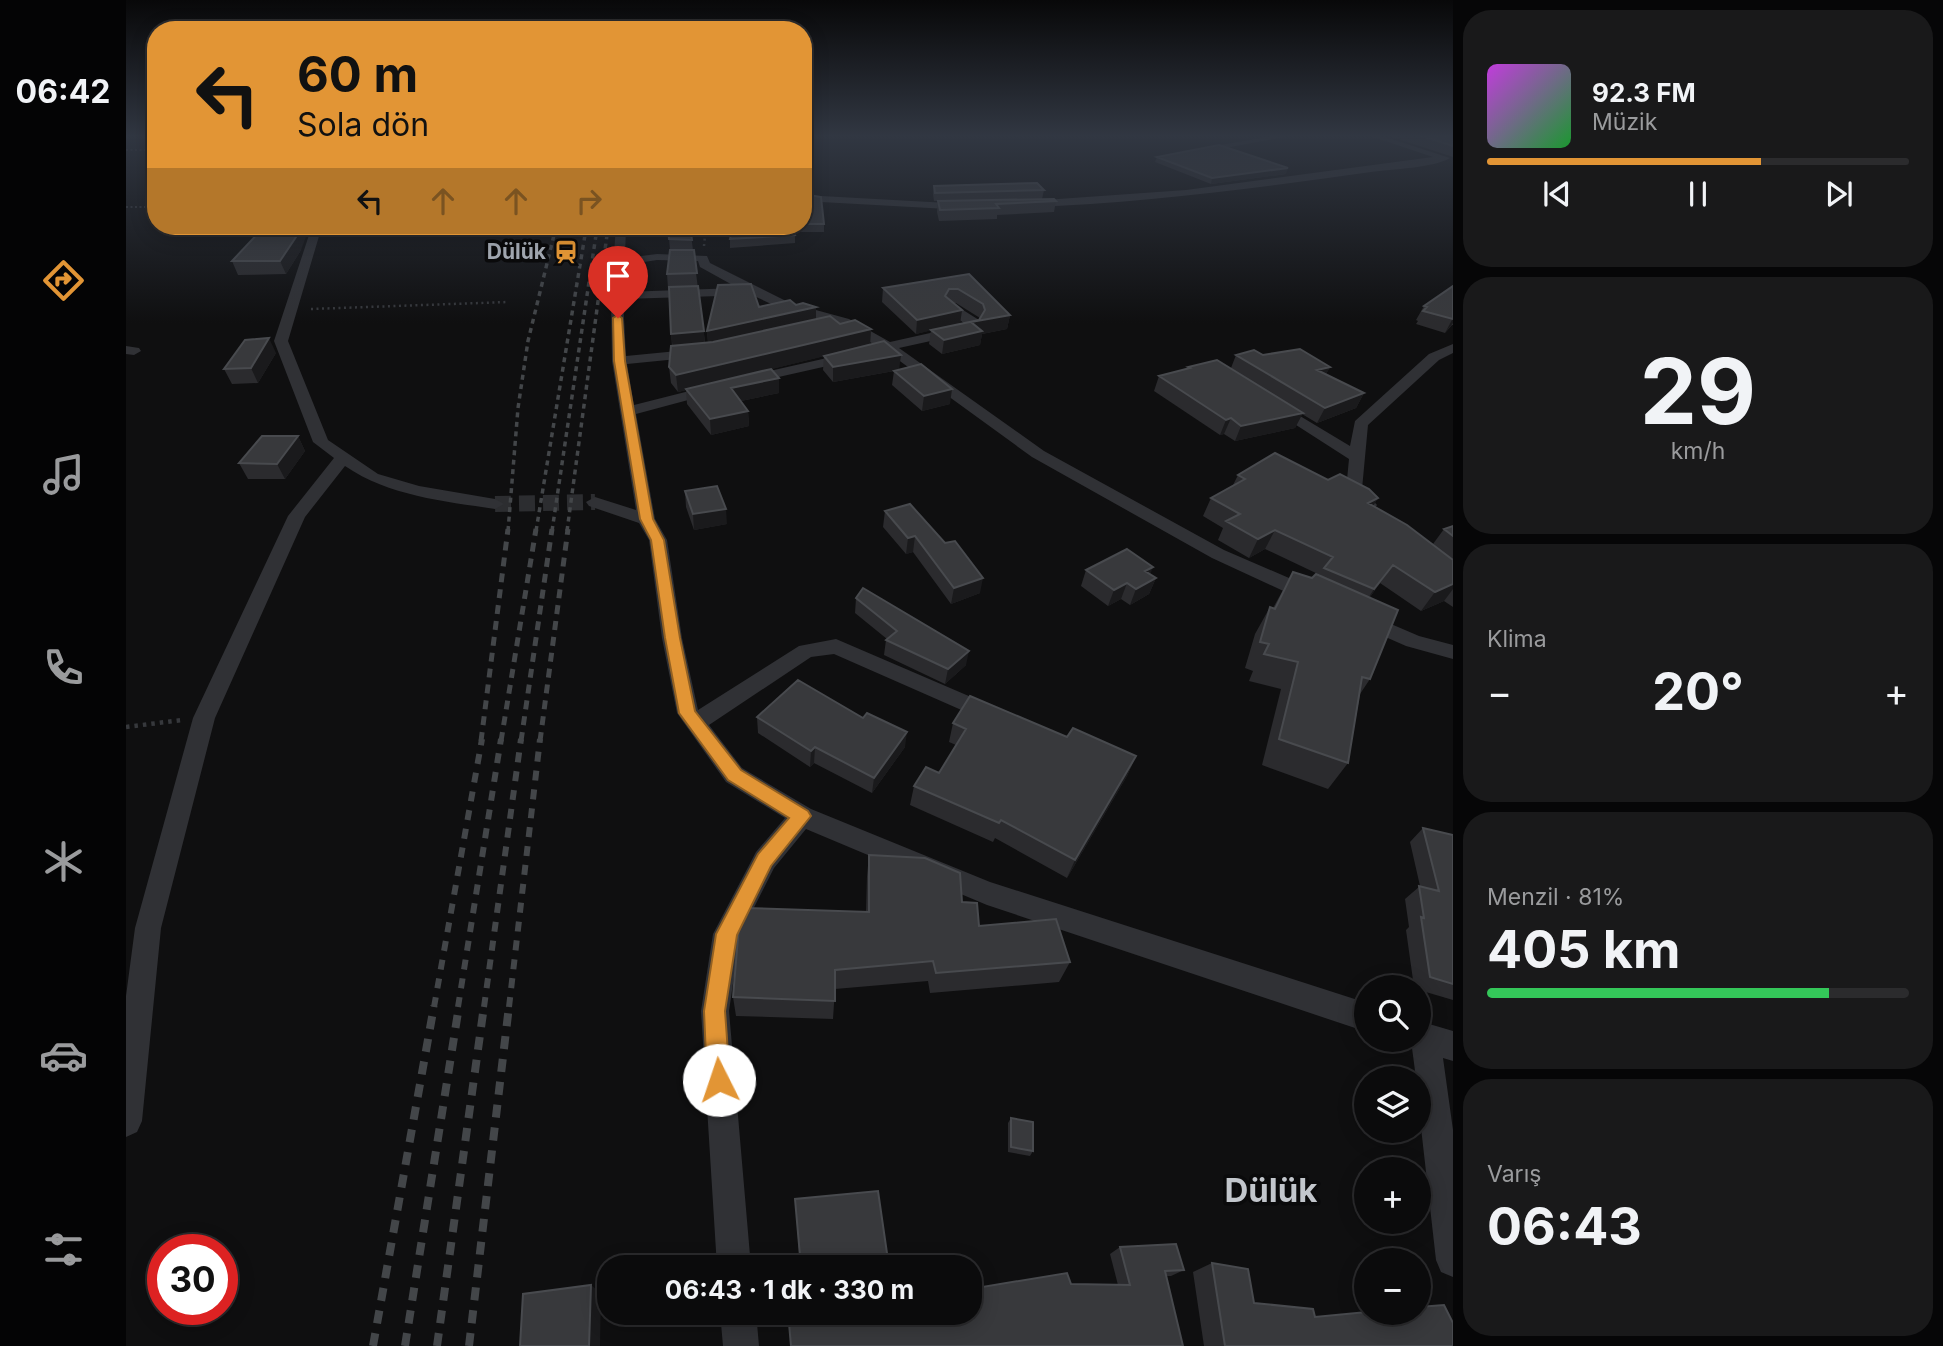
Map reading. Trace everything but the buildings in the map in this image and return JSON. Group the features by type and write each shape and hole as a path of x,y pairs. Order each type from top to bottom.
{"street":[{"path":"1014,205 1148,198"},
{"path":"812,199 931,207 976,207"},
{"path":"314,235 281,341 321,442 372,477 416,491 495,504"},
{"path":"620,235 617,296 619,361 646,519 658,540 688,713 734,775 802,816 987,893 1354,1014"},
{"path":"618,262 657,257 703,258 704,265 786,306 844,322 888,347 1038,454 1218,554 1328,603"},
{"path":"617,296 754,291"},
{"path":"629,411 971,328 974,323 951,307"},
{"path":"818,328 844,322"},
{"path":"1376,514 1354,489 1360,424 1434,357 1453,348"},
{"path":"619,361 714,351"},
{"path":"1264,400 1357,457"},
{"path":"126,1121 148,928 204,718 297,516 344,457"},
{"path":"595,502 646,519"},
{"path":"1352,614 1413,640 1453,652"},
{"path":"695,723 806,651 836,646 1007,722"},
{"path":"733,1255 715,1011 727,934 765,860 802,816"},
{"path":"1433,1040 1453,1260"},
{"path":"739,1325 741,1346"}],"path":[{"path":"126,206 147,207"},
{"path":"292,310 508,302"},
{"path":"126,727 204,718"}],"tunnel":[{"path":"495,504 595,502"}],"railway":[{"path":"508,531 518,408 528,341 554,235"},
{"path":"536,531 585,235"},
{"path":"552,531 596,235"},
{"path":"567,531 607,235"},
{"path":"481,741 508,529"},
{"path":"501,741 536,529"},
{"path":"521,741 552,529"},
{"path":"540,741 568,529"},
{"path":"434,1007 482,739"},
{"path":"458,1007 501,739"},
{"path":"484,1007 521,739"},
{"path":"509,1007 540,739"},
{"path":"373,1346 434,1006"},
{"path":"405,1346 459,1006"},
{"path":"437,1346 484,1006"},
{"path":"469,1346 509,1006"}],"place":[{"name":"Dülük","path":"566,252"}],"district":[{"name":"Dülük","path":"1271,1190"}],"route":[{"path":"618,318 619,361 646,519 658,540 672,638 688,713 734,775 802,816 765,860 727,934 715,1011 719,1080"}]}
